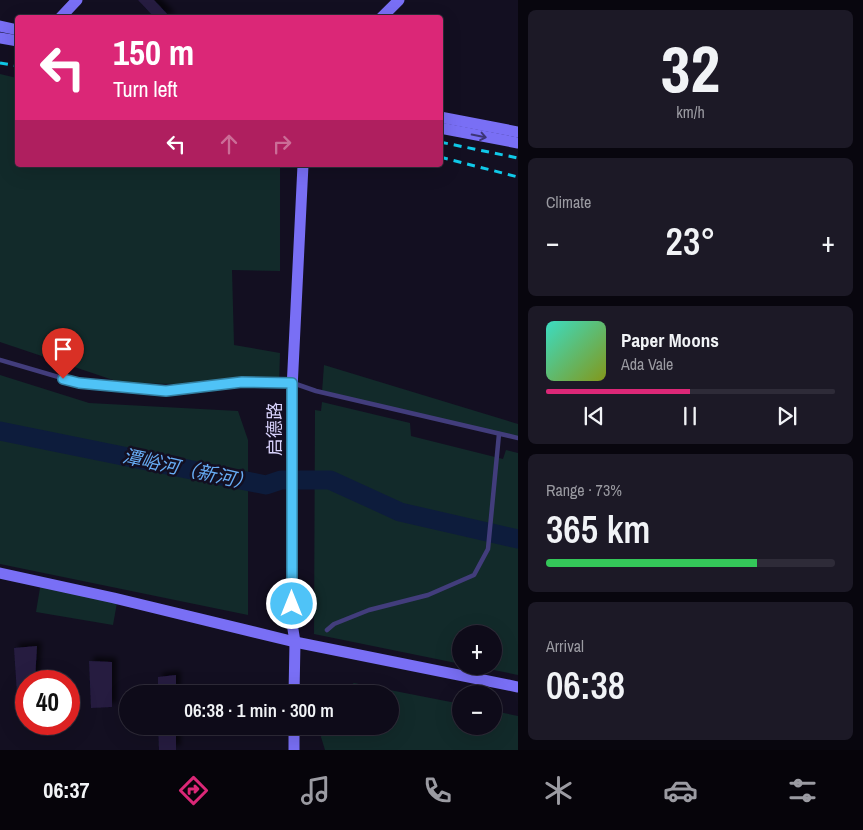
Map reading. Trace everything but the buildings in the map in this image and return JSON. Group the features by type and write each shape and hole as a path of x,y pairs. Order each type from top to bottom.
{"street":[{"path":"63,15 78,0"},
{"path":"384,15 399,0"},
{"path":"0,26 15,29"},
{"path":"0,38 15,40"},
{"path":"443,118 518,132"},
{"path":"443,129 518,144"},
{"name":"启德路","path":"294,685 295,642 292,623 292,386 303,167"},
{"path":"0,573 114,598 295,642 518,687"},
{"path":"294,735 294,750"}],"lane":[{"path":"0,360 79,383 166,391 242,382 292,386 518,438"},
{"path":"327,630 334,624 368,610 428,595 474,575 488,549 499,434"}],"green space":[{"path":"0,74 15,78 15,167 280,167 280,271 232,270 234,345 280,353 279,386 122,383 0,342"},
{"path":"324,365 518,424 518,439 322,392"},
{"path":"0,375 89,403 238,411 248,440 248,615 0,564"},
{"path":"322,402 410,423 411,436 503,459 506,450 518,453 518,675 502,672 502,625 452,625 452,662 314,634 315,410 321,411"},
{"path":"41,582 118,597 113,625 36,612"},
{"path":"399,692 452,702 452,735 502,735 502,713 518,716 518,750 325,750 321,735 399,735"}],"waterway":[{"name":"潭峪河（新河）","path":"0,431 266,485 281,480 330,480 400,512 518,539"}],"railway":[{"path":"0,63 15,66"},
{"path":"443,143 518,158"},
{"path":"443,158 518,177"}],"route":[{"path":"63,379 79,383 166,391 242,382 292,383 292,604"}]}
